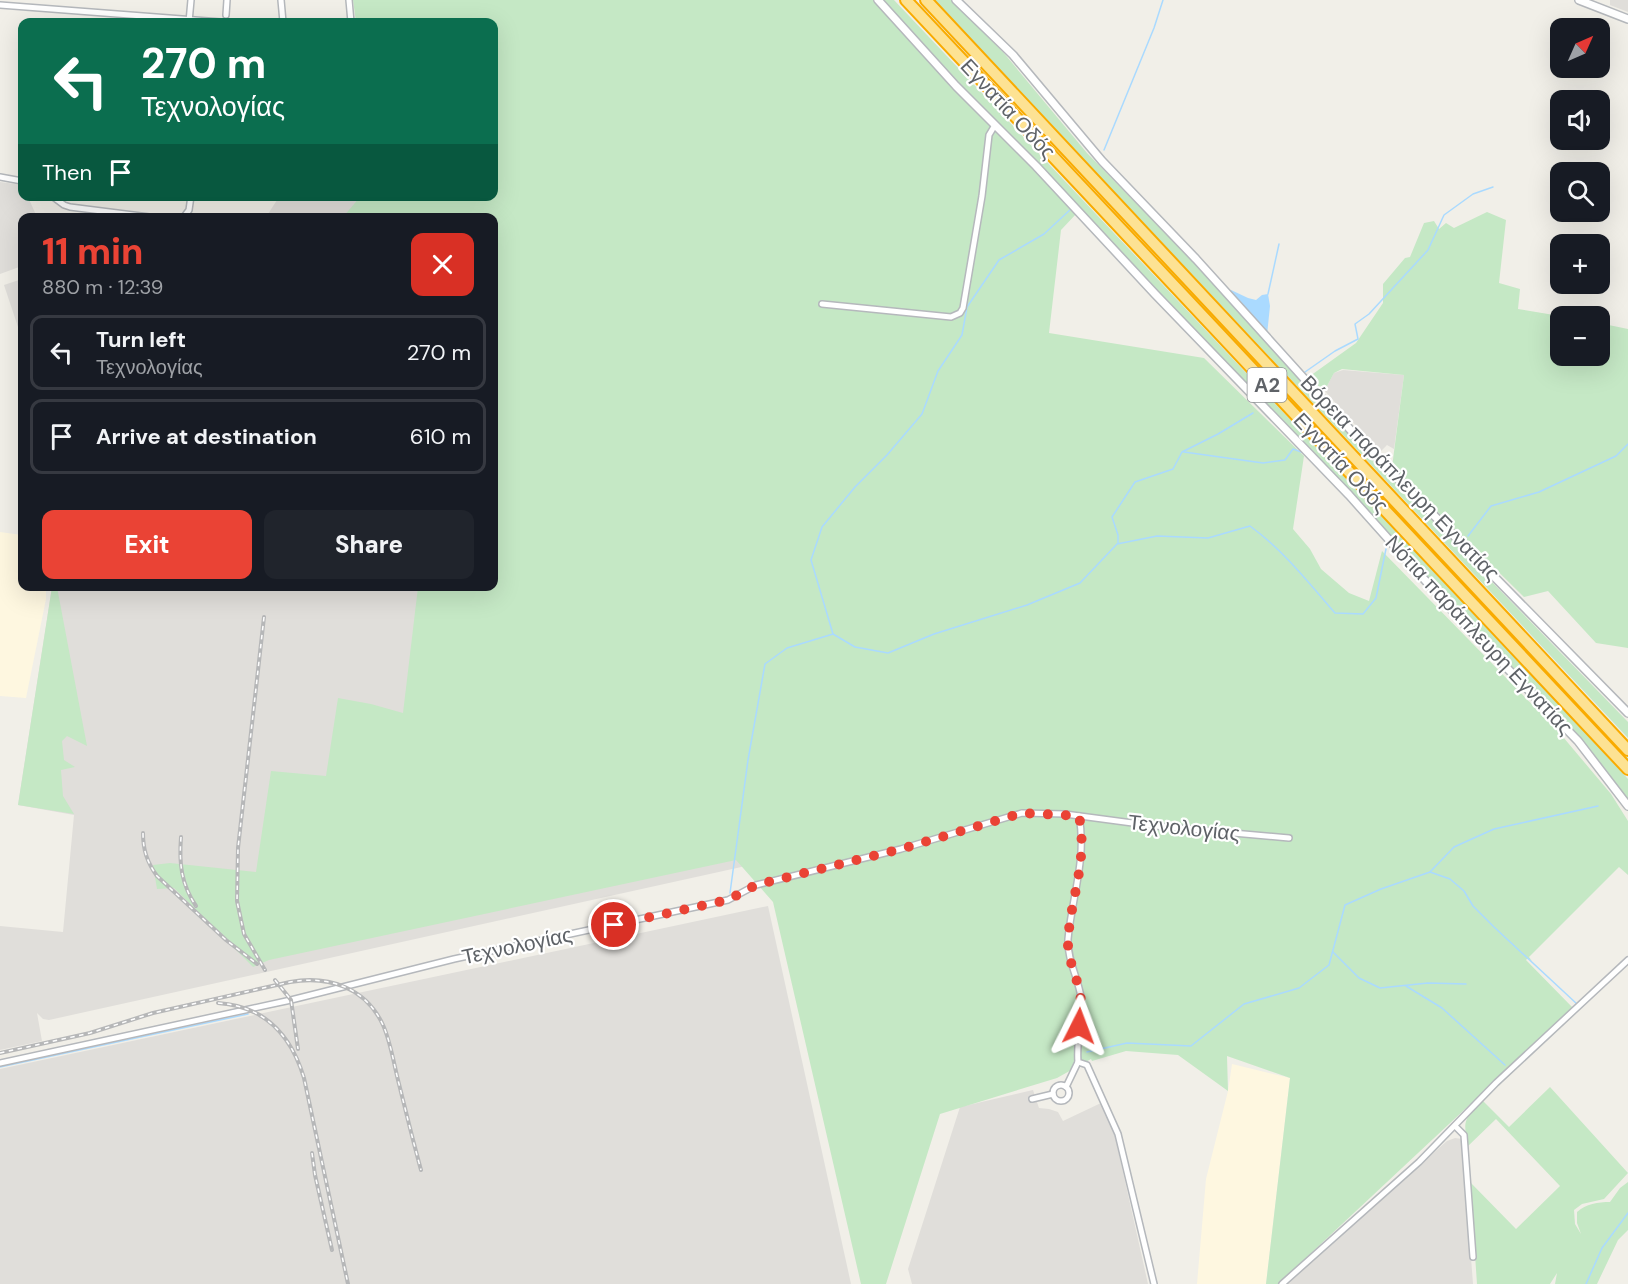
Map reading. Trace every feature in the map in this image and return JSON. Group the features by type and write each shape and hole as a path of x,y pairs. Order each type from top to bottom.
{"highway":[{"name":"Εγνατία Οδός","path":"906,0 1628,770"},
{"name":"Εγνατία Οδός","path":"926,0 1628,750"}],"street":[{"path":"189,18 191,0"},
{"path":"226,15 227,0"},
{"path":"281,0 283,18"},
{"path":"349,0 351,18"},
{"name":"Νότια παράπλευρη Εγνατίας","path":"878,0 956,86 1349,495 1444,602 1572,734 1628,806"},
{"name":"Βόρεια παράπλευρη Εγνατίας","path":"956,0 1013,55 1090,147 1203,267 1340,419 1628,713"},
{"path":"1579,0 1628,19"},
{"path":"0,5 154,18"},
{"path":"822,304 951,317 960,313 963,308 982,196 989,135 995,124"},
{"path":"0,177 18,180"},
{"path":"59,201 70,207 117,213"},
{"name":"Τεχνολογίας","path":"0,1063 291,1000 454,959 728,900 756,885 901,849 1022,813 1065,814 1155,826 1289,838"},
{"path":"1053,1094 1057,1100 1065,1100 1069,1094 1066,1087 1078,1062 1077,1045 1082,1008 1069,954 1068,940 1082,862 1083,835 1079,816"},
{"path":"1282,1284 1419,1162 1511,1069 1628,960"},
{"path":"1078,1062 1087,1065 1118,1134 1154,1284"},
{"path":"1053,1094 1056,1086 1066,1087"},
{"path":"1032,1099 1053,1094"},
{"path":"1455,1126 1464,1135 1473,1257"}],"shaded area":[{"path":"561,0 999,810 49,1020 43,1019 37,1013 42,1041 0,1050 0,926 63,932 74,815 18,805 51,591 498,591 498,213 269,213 276,201 498,201 498,21"},
{"path":"1610,0 1628,0 1628,12 1610,5"},
{"path":"0,182 18,184 18,201 30,201 35,213 18,213 18,267 0,274"},
{"path":"18,280 18,327 4,285"},
{"path":"1343,370 1404,375 1394,449 1387,445 1380,452 1323,389 1326,388 1334,373"},
{"path":"0,532 18,534 18,591 46,591 46,599 26,698 0,696"},
{"path":"768,906 851,1284 0,1284 0,1069"},
{"path":"1232,1064 1290,1078 1266,1284 1197,1284 1206,1179 1228,1091"},
{"path":"1033,1090 1039,1108 1058,1112 1063,1121 1101,1103 1114,1132 1148,1284 912,1284 908,1269 960,1107"},
{"path":"1455,1138 1462,1139 1473,1284 1285,1284 1447,1141"}],"green space":[{"path":"353,0 873,0 971,106 1077,213 1061,230 1049,333 1204,358 1304,456 1293,529 1310,549 1321,569 1349,593 1369,601 1382,551 1558,731 1611,794 1628,821 1628,875 1619,867 1529,957 1532,961 1528,958 1526,960 1573,1008 1278,1284 1266,1284 1290,1078 1227,1056 1228,1091 1178,1055 1126,1051 1092,1061 1091,1059 1057,1078 940,1114 886,1284 861,1284 773,902 736,860 269,960 253,967 174,888 157,889 153,865 170,863 256,872 271,771 326,776 338,698 403,713 418,591 498,591 498,213 346,213 357,201 498,201 498,18 355,18"},
{"path":"882,0 894,0 1587,734 1628,779 1628,803 1569,728 1426,579 1356,498 1260,401"},
{"path":"934,0 951,0 1003,52 1087,153 1211,280 1418,506 1628,722 1628,738"},
{"path":"1487,212 1506,220 1499,283 1520,289 1518,309 1550,314 1550,366 1610,366 1610,325 1628,329 1628,648 1596,643 1548,591 1524,597 1392,467 1404,375 1342,369 1334,373 1326,388 1321,389 1310,376 1356,343 1383,303 1383,284 1405,258 1410,257 1424,223 1434,221 1439,229 1446,223 1454,228"},
{"path":"1166,266 1628,758 1628,763 1164,268"},
{"path":"51,591 58,591 87,746 67,736 62,741 64,760 75,767 61,770 63,796 74,814 18,805"},
{"path":"1550,1087 1628,1173 1604,1199 1582,1204 1574,1210 1575,1224 1581,1234 1577,1223 1577,1212 1592,1204 1610,1202 1620,1188 1628,1182 1628,1230 1618,1240 1597,1284 1555,1284 1557,1273 1550,1284 1477,1284 1470,1182 1516,1229 1560,1186 1496,1119 1467,1147 1466,1121 1482,1100 1509,1127"}],"water":[{"path":"1231,290 1256,300 1268,294 1270,306 1267,335 1230,292"}],"waterway":[{"path":"1104,150 1154,28 1163,0"},
{"path":"1305,372 1335,351 1358,339 1355,324 1369,314 1428,250 1444,215 1473,194 1493,187"},
{"path":"833,634 811,560 822,527 922,414 938,371 962,335 967,307 999,260 1044,234 1071,209"},
{"path":"1268,294 1279,244"},
{"path":"1118,543 1112,517 1135,482 1173,469 1182,452 1253,413"},
{"path":"1468,536 1491,506 1539,492 1616,456 1628,444"},
{"path":"1184,452 1263,463 1285,460 1293,449 1304,453"},
{"path":"730,893 748,760 765,664 787,648 833,634 855,647 888,653 934,634 1027,605 1080,583 1117,544 1157,536 1208,538 1250,526 1284,556 1335,613 1363,614 1376,598 1387,544"},
{"path":"1087,1052 1127,1043 1191,1046 1244,1004 1299,988 1329,965 1345,905 1381,889 1430,872 1454,847 1494,829 1598,806"},
{"path":"1430,872 1450,879 1464,891 1473,906 1577,1004"},
{"path":"1333,952 1359,978 1380,988 1428,983 1466,984"},
{"path":"1406,986 1442,1008 1505,1065"},
{"path":"0,1067 248,1014"},
{"path":"1586,1284 1602,1248 1628,1213"}],"railway":[{"path":"264,617 238,848 237,901 244,934 265,970"},
{"path":"143,833 146,856 157,876 226,940 257,964"},
{"path":"181,837 182,873 187,890 196,906"},
{"path":"275,980 291,1000 298,1049"},
{"path":"0,1053 90,1033 153,1013 290,982 304,980 332,983 345,987 367,1002 383,1025 421,1170"},
{"path":"218,1003 234,1005 262,1017 283,1036 292,1049 304,1078 348,1284"},
{"path":"312,1153 332,1250"}],"route":[{"path":"614,925 728,900 756,885 901,849 1022,813 1079,816 1083,835 1082,862 1068,940 1069,954 1082,1008 1079,1026"}]}
